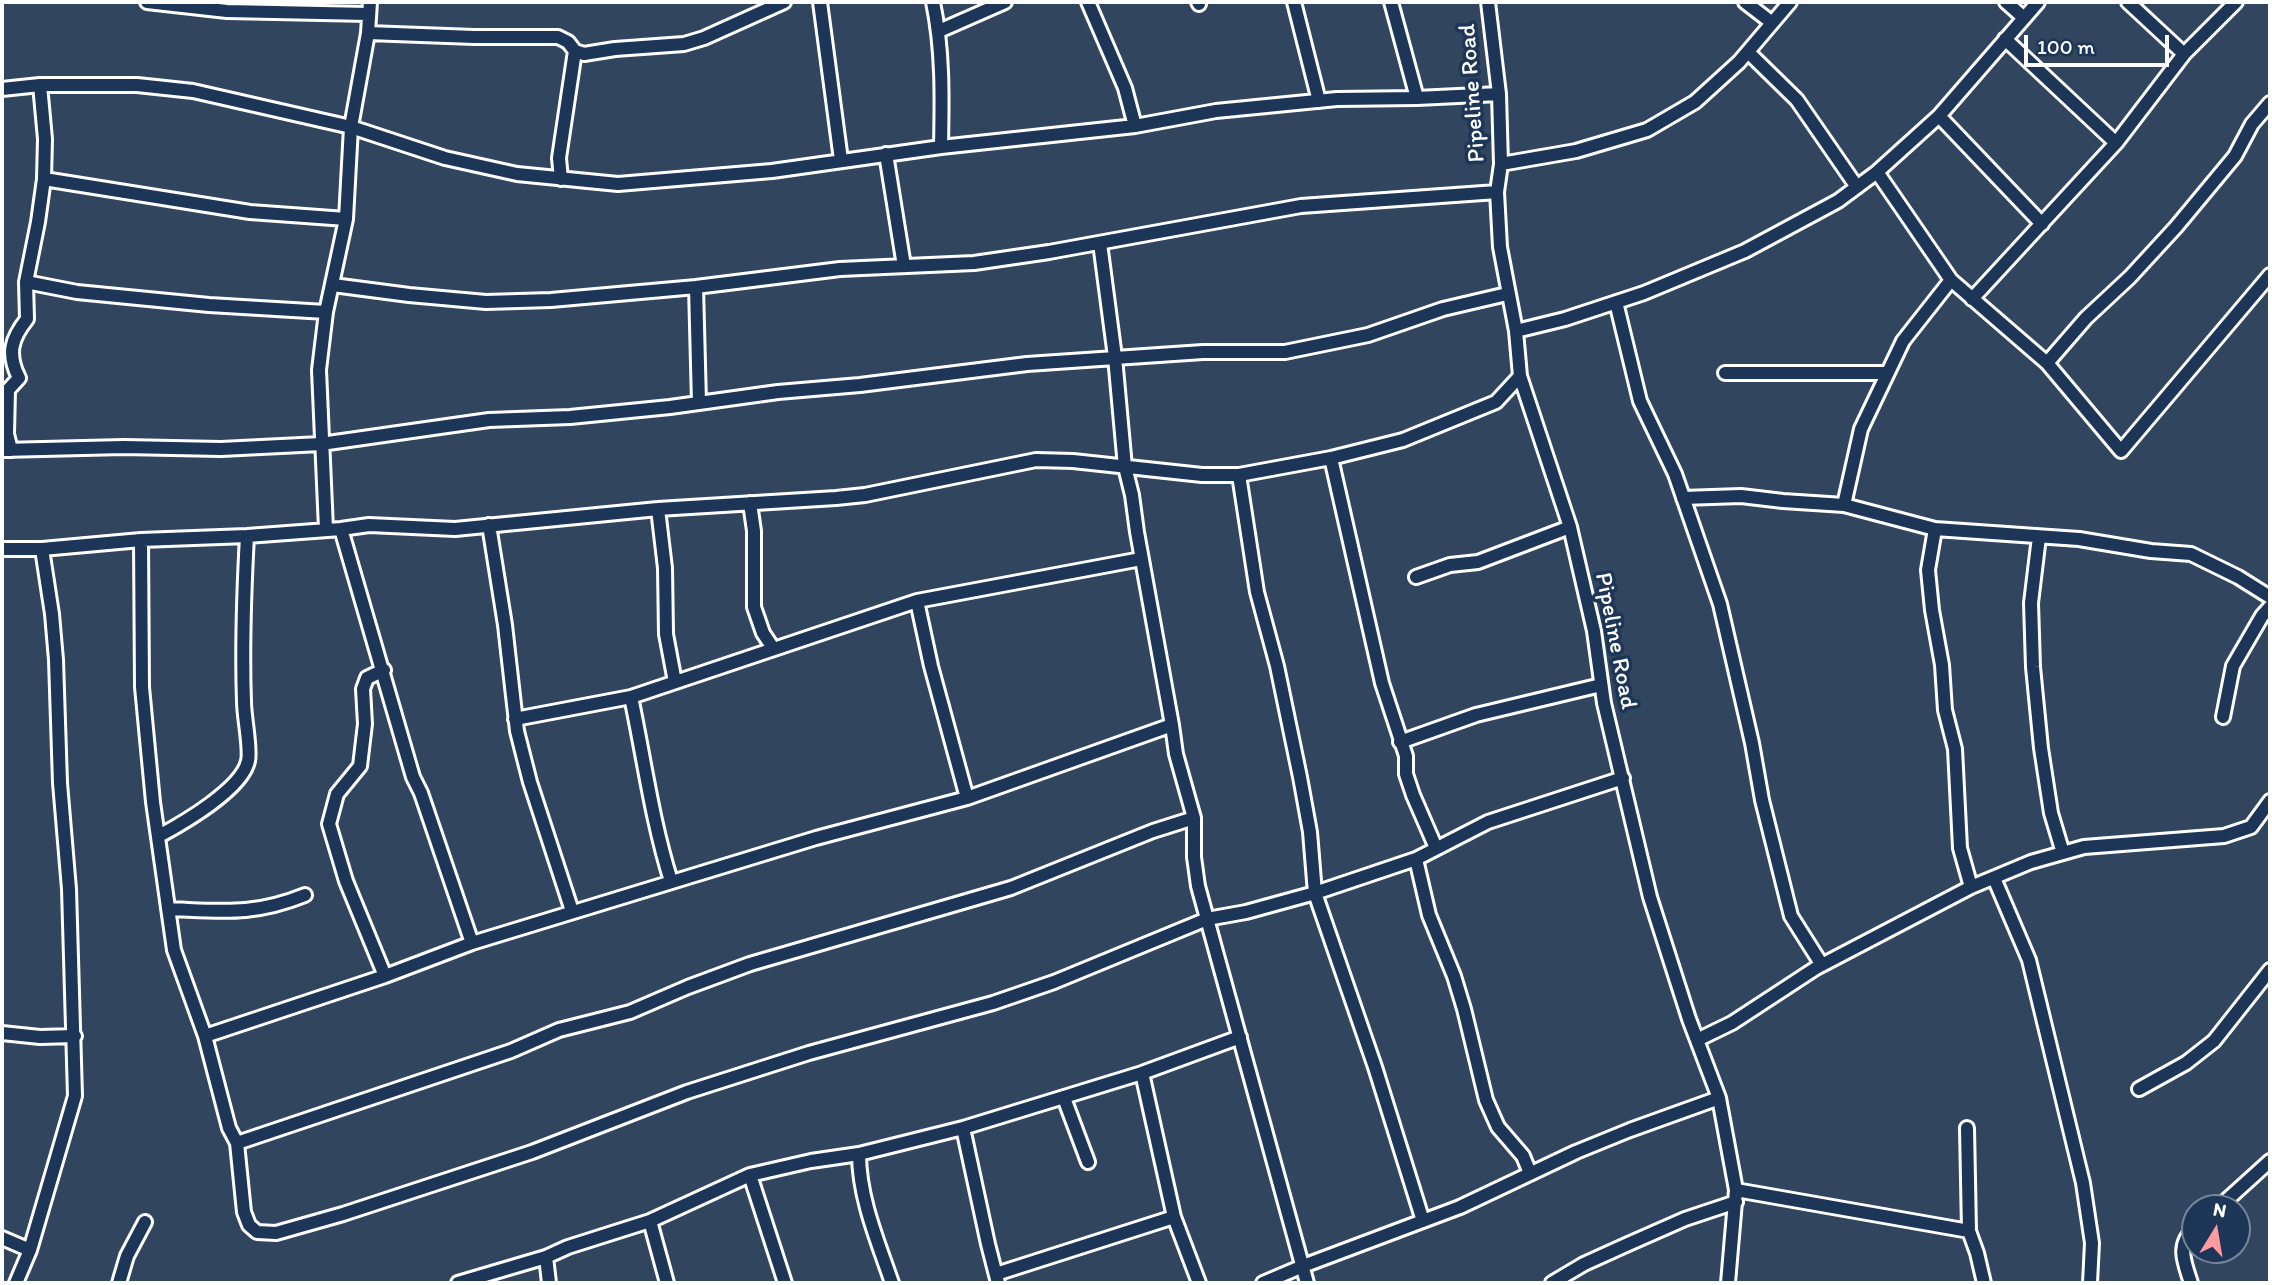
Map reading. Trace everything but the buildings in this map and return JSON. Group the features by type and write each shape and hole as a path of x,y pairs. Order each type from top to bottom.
{"street":[{"path":"147,2 227,11 369,8 368,33 351,127 346,219 326,312 319,370 326,529"},
{"path":"368,33 558,37 568,41 575,51 584,54 684,44 704,38 784,2"},
{"path":"820,2 841,160"},
{"path":"933,2 943,75 941,147"},
{"path":"939,31 1005,2"},
{"path":"1088,2 1125,88 1135,126"},
{"path":"1294,2 1320,102"},
{"path":"1391,2 1417,99"},
{"name":"Pipeline Road","path":"1488,2 1499,94 1501,164 1497,192 1500,247 1516,331 1520,376 1570,527 1594,631 1601,685 1650,897 1719,1098 1736,1196 1728,1283"},
{"path":"1745,2 1771,22"},
{"path":"1501,164 1576,151 1647,130 1695,102 1748,52 1790,2"},
{"path":"2006,2 2024,18"},
{"path":"1516,331 1564,319 1644,293 1745,251 1838,201 1877,172 1939,116 2038,2"},
{"path":"2128,2 2184,54"},
{"path":"1972,299 2116,143 2184,54 2236,2"},
{"path":"2006,39 2116,143"},
{"path":"561,179 559,158 575,51"},
{"path":"1748,52 1797,100 1857,187"},
{"path":"2,89 40,85 137,85 193,91 351,127 445,159 517,174 618,184 772,171 941,147 1135,126 1216,110 1337,99 1417,99 1499,94"},
{"path":"40,85 45,139 44,178 26,282 27,319 15,334 12,348 14,369 19,378 8,390 7,450 124,447 221,449 321,444 489,420 582,415 699,403 1027,363 1203,352 1285,352 1368,335 1443,309 1507,294"},
{"path":"2047,363 2086,318 2130,277 2176,227 2235,156 2252,124 2270,103"},
{"path":"1939,116 2042,224"},
{"path":"886,154 904,266"},
{"path":"1877,172 1951,280 2047,363 2121,451 2270,275"},
{"path":"44,178 250,212 346,219"},
{"path":"333,285 486,302 551,300 696,287 840,269 974,263 1301,206 1497,192"},
{"path":"1100,243 1115,357 1125,467 1176,754 1194,818 1194,857 1198,886 1307,1283"},
{"path":"1844,505 1861,429 1887,373 1903,341 1951,280"},
{"path":"26,282 77,292 209,305 326,312"},
{"path":"696,287 699,403"},
{"path":"1616,302 1640,401 1675,474 1720,604 1762,800 1791,916 1822,965"},
{"path":"1725,373 1887,373"},
{"path":"2,549 42,549 141,540 247,536 341,529 369,524 455,529 658,509 865,495 1036,460 1202,475 1239,475 1331,458 1403,440 1496,402 1520,376"},
{"path":"1331,458 1365,601 1371,642 1406,756 1406,774 1436,848"},
{"path":"1239,475 1257,592 1277,666 1300,777 1310,832 1315,893 1375,1067 1423,1221"},
{"path":"1683,498 1741,496 1783,502 1844,505 1935,530 2079,539 2151,551 2191,554 2229,572 2270,597"},
{"path":"750,503 754,531 754,607 773,648"},
{"path":"658,509 665,568 666,634 676,682"},
{"path":"489,525 505,625 514,719 530,782 572,911"},
{"path":"1416,577 1450,565 1478,562 1570,527"},
{"path":"341,529 413,777 421,793 472,943"},
{"path":"1935,530 1928,570 1932,610 1942,665 1945,710 1955,750 1960,848 1971,887"},
{"path":"159,836 195,817 240,776 248,761 243,624 247,536"},
{"path":"2039,537 2031,603 2033,667 2051,813 2063,853"},
{"path":"141,540 142,687 153,802 174,950 205,1036 229,1128 237,1143 244,1212 249,1225 257,1232 276,1233 343,1214 532,1152 687,1093 809,1053 993,1003 1054,982 1207,919 1246,912 1315,893 1416,859 1488,822 1623,778"},
{"path":"16,1283 30,1250 75,1096 69,889 58,756 56,660 42,549"},
{"path":"514,719 631,697 917,601 1142,559"},
{"path":"917,601 931,666 967,798"},
{"path":"2223,717 2233,666 2270,607"},
{"path":"384,670 368,678 363,689 365,724 360,766 337,794 330,824 346,881 385,976"},
{"path":"1400,742 1476,715 1601,685"},
{"path":"631,697 648,775 652,812 671,881"},
{"path":"205,1036 385,976 472,943 817,838 967,798 1172,725"},
{"path":"1697,1040 1732,1023 1822,965 1971,887 2031,862 2084,848 2224,836 2251,827 2270,802"},
{"path":"237,1143 511,1051 559,1030 630,1012 750,964 1011,888 1153,831 1194,818"},
{"path":"1416,859 1429,915 1454,976 1464,1009 1486,1100 1498,1127 1523,1156 1530,1173"},
{"path":"1994,878 2029,960 2083,1183 2092,1243 2090,1283"},
{"path":"168,909 240,912 283,905 305,895"},
{"path":"2139,1089 2186,1063 2214,1041 2270,970"},
{"path":"2,1033 40,1037 75,1036"},
{"path":"458,1283 546,1257 568,1247 650,1221 751,1175 811,1161 859,1154 963,1128 1142,1073 1240,1037"},
{"path":"1142,1073 1174,1217 1199,1283"},
{"path":"1064,1098 1088,1162"},
{"path":"1263,1283 1460,1207 1630,1130 1719,1098"},
{"path":"963,1128 997,1278 1174,1217"},
{"path":"1967,1128 1969,1231 1978,1253 1984,1283"},
{"path":"859,1154 859,1173 892,1283"},
{"path":"2233,1194 2270,1161"},
{"path":"751,1175 785,1283"},
{"path":"1552,1283 1584,1264 1736,1196 1969,1231"},
{"path":"650,1221 667,1283"},
{"path":"119,1283 127,1256 145,1222"},
{"path":"2,1238 30,1250"},
{"path":"546,1257 549,1283"},
{"path":"2186,1264 2191,1283"}]}
